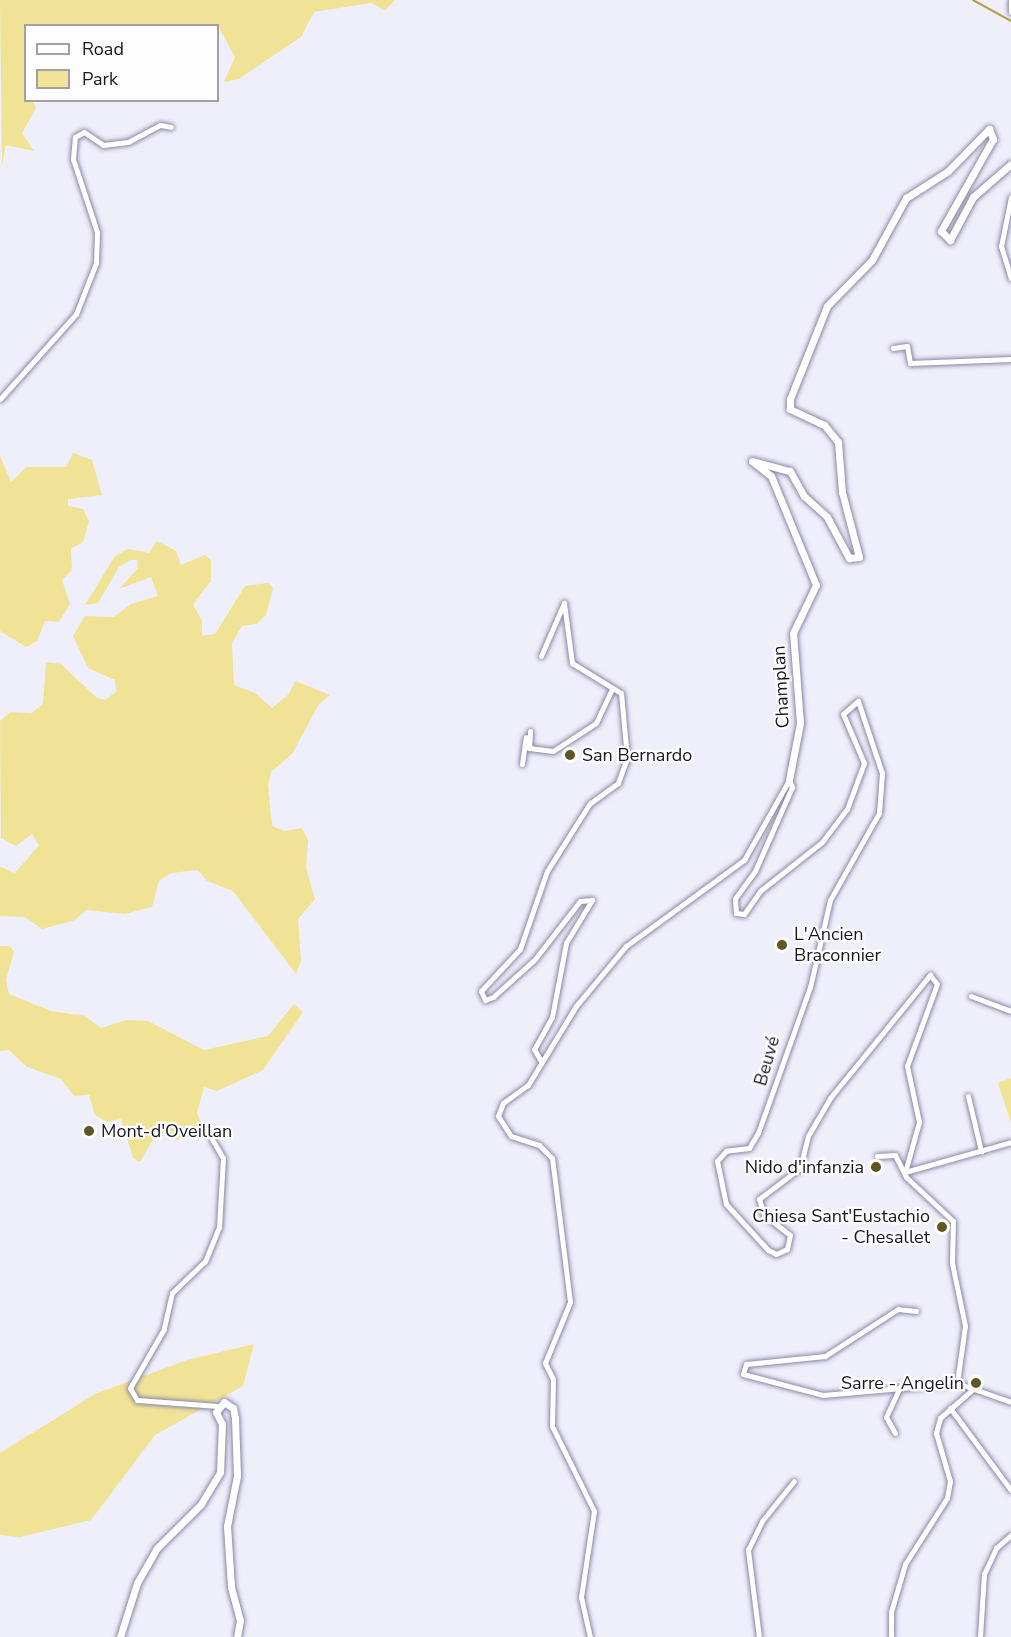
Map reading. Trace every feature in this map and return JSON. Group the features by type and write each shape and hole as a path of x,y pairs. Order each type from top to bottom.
{"street":[{"path":"1011,0 1011,12"},
{"path":"0,399 76,314 96,263 97,232 73,159 75,137 84,132 104,145 128,142 160,124 171,127"},
{"name":"Champlan","path":"789,780 800,723 792,633 813,596 809,561 771,476 753,465 754,459 790,471 804,496 827,517 849,558 861,554 842,492 838,442 824,425 790,409 790,399 827,306 872,260 906,198 948,171 989,129 993,139 941,231 950,240 973,197 1011,164"},
{"path":"1011,196 1001,246 1011,279"},
{"path":"893,348 907,346 910,363 1011,359"},
{"path":"541,656 564,603 572,663 611,691 621,693 626,770 581,814 547,871 520,949 481,991 485,1000 493,998 535,959 580,901 592,900 567,943 552,1017 534,1049 542,1061"},
{"path":"522,764 522,743 530,731 529,748 554,751 596,723 611,691"},
{"name":"Beuvé","path":"789,780 792,787 765,848 735,899 736,913 744,914 760,891 822,842 847,809 864,763 843,714 858,701 882,772 879,813 830,900 810,987 758,1133 749,1148 720,1155 723,1198 768,1250 776,1254 787,1249 790,1235 764,1215 759,1199 800,1168 808,1136 839,1085 933,975 937,984 907,1066 919,1122 904,1172"},
{"path":"590,1637 581,1597 594,1511 552,1426 553,1379 545,1363 570,1302 552,1158 539,1145 511,1136 498,1116 503,1102 528,1085 576,1006 626,945 744,860 789,780"},
{"path":"971,996 1011,1011"},
{"path":"968,1096 981,1151"},
{"path":"212,1139 223,1158 219,1227 205,1261 172,1293 164,1329 130,1388 137,1400 218,1406 229,1403 235,1418 237,1476 227,1526 240,1620 237,1637"},
{"path":"904,1172 1011,1142"},
{"path":"877,1156 895,1155 904,1172 955,1230 952,1263 965,1326 957,1383"},
{"path":"916,1311 898,1309 825,1356 741,1368 749,1379 808,1393 957,1383 1011,1402"},
{"path":"894,1433 886,1417 901,1385"},
{"path":"891,1637 891,1612 904,1564 947,1498 950,1481 936,1433 950,1408 973,1389"},
{"path":"120,1637 137,1583 157,1548 201,1504 220,1472 218,1406"},
{"path":"950,1408 1011,1490"},
{"path":"759,1637 748,1550 762,1521 794,1481"},
{"path":"980,1637 984,1574 996,1548 1011,1535"}],"green space":[{"path":"0,0 395,0 385,10 371,3 314,12 301,37 239,79 224,82 235,57 219,24 24,24 24,102 33,102 36,108 22,133 34,151 6,145 2,166"},
{"path":"73,453 92,460 102,495 68,499 68,506 83,509 89,521 83,542 71,549 72,570 62,580 70,604 59,622 45,621 37,641 26,647 0,631 0,456 11,482 26,467 66,467"},
{"path":"157,541 176,551 181,565 205,555 211,560 211,581 193,604 202,621 202,636 215,634 245,586 268,583 273,588 266,615 256,624 242,626 232,643 234,685 255,693 272,708 289,694 295,681 330,695 319,704 292,754 271,772 268,785 272,826 285,831 302,828 308,840 306,868 315,899 298,919 301,961 296,974 233,891 207,881 198,870 171,873 159,881 152,907 125,914 86,910 75,920 42,929 25,917 0,916 0,867 15,873 39,845 32,834 16,846 1,838 0,721 10,712 32,713 43,704 46,662 61,664 97,698 105,700 116,692 115,680 88,668 73,636 85,616 114,617 131,604 158,596 151,577 119,589 138,568 137,560 130,560 119,567 98,603 85,605 115,556 128,549 149,553"},
{"path":"0,946 10,946 14,952 6,980 9,994 51,1011 85,1016 101,1028 126,1020 148,1021 204,1050 268,1036 294,1004 303,1012 263,1070 217,1091 204,1087 197,1113 202,1125 177,1140 158,1131 140,1162 133,1158 121,1119 107,1122 95,1115 89,1095 74,1096 61,1079 27,1067 9,1050 0,1051"},
{"path":"1011,1078 1011,1123 998,1083"},
{"path":"254,1344 243,1386 155,1435 91,1520 20,1537 0,1535 0,1453 95,1394 187,1360"}],"waterway":[{"path":"973,0 1011,21"}],"place":[{"name":"San Bernardo","path":"570,755"},
{"name":"L'Ancien Braconnier","path":"782,945"},
{"name":"Mont-d'Oveillan","path":"89,1131"},
{"name":"Nido d'infanzia","path":"876,1167"},
{"name":"Chiesa Sant'Eustachio - Chesallet","path":"942,1227"},
{"name":"Sarre - Angelin","path":"976,1383"}]}
